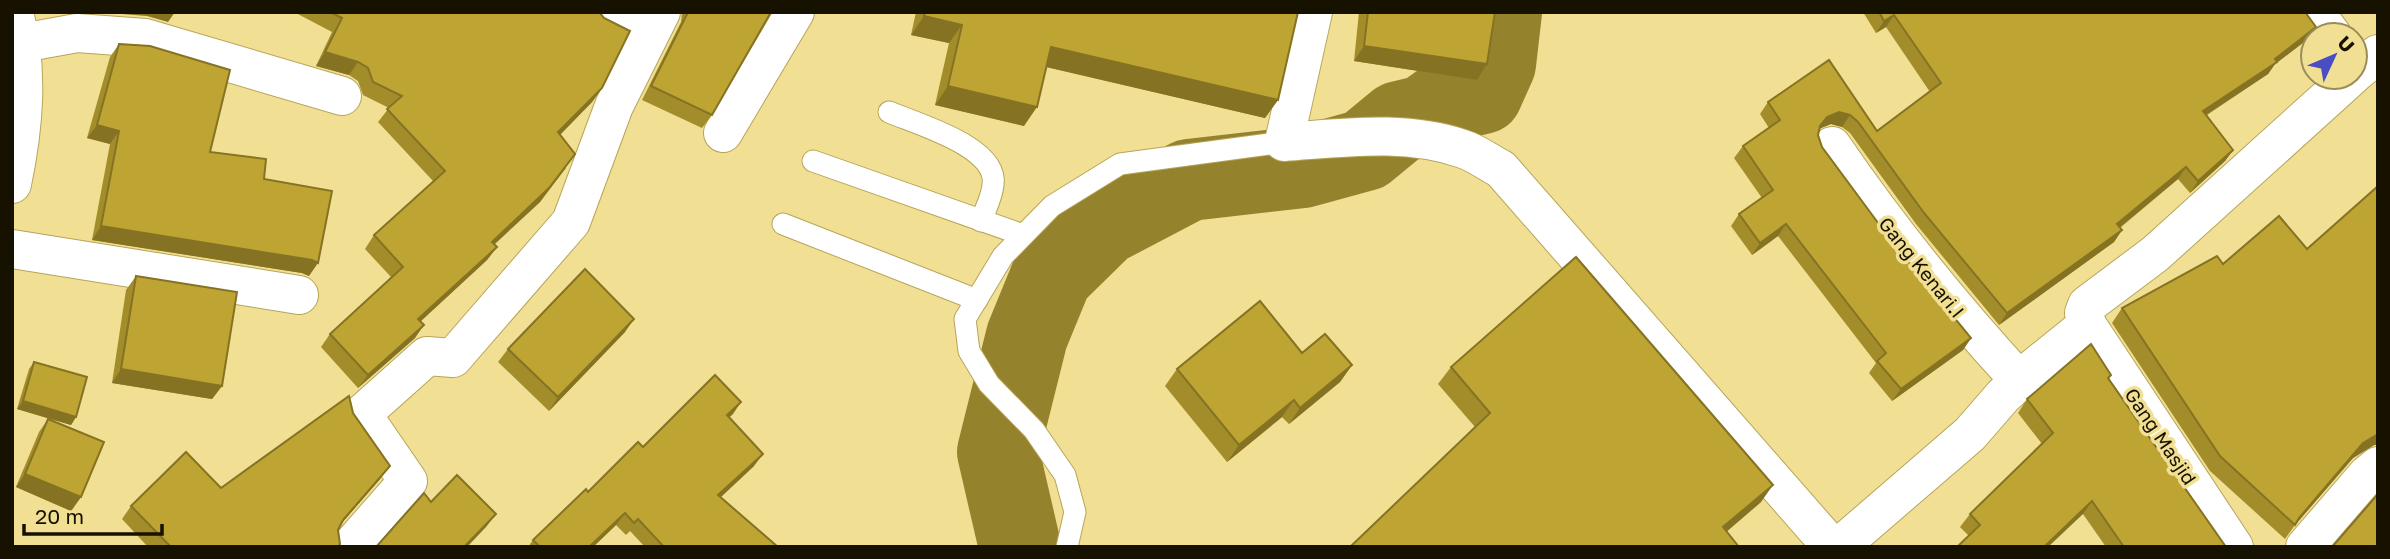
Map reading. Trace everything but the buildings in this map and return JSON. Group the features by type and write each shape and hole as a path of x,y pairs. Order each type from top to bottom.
{"street":[{"path":"723,133 795,12"},
{"path":"1313,12 1284,142 1367,137 1418,138 1464,149 1501,169 1832,547"},
{"path":"350,547 408,481 362,414 427,356 453,358 571,222 614,106 631,16"},
{"path":"12,184 24,114 18,27 145,38 342,96"},
{"path":"1839,547 1970,434 2003,396 2087,325 2084,313 2087,305 2155,254 2334,91"},
{"name":"Gang Kenari.I","path":"1832,146 1915,261 2020,381"},
{"path":"12,249 299,295"},
{"name":"Gang Masjid","path":"2087,325 2234,547"},
{"path":"2305,547 2374,477"}],"lane":[{"path":"889,112 965,144 989,163 994,183 981,221"},
{"path":"1068,547 1075,512 1065,475 1034,430 989,384 969,351 965,319 1003,256 1052,206 1120,164 1284,142"},
{"path":"813,161 1023,235"},
{"path":"783,224 977,300"}],"waterway":[{"path":"1020,547 998,452 1027,336 1052,275 1103,225 1189,180 1303,167 1365,150 1399,122 1424,116 1444,102 1482,93 1495,64 1501,12"}]}
